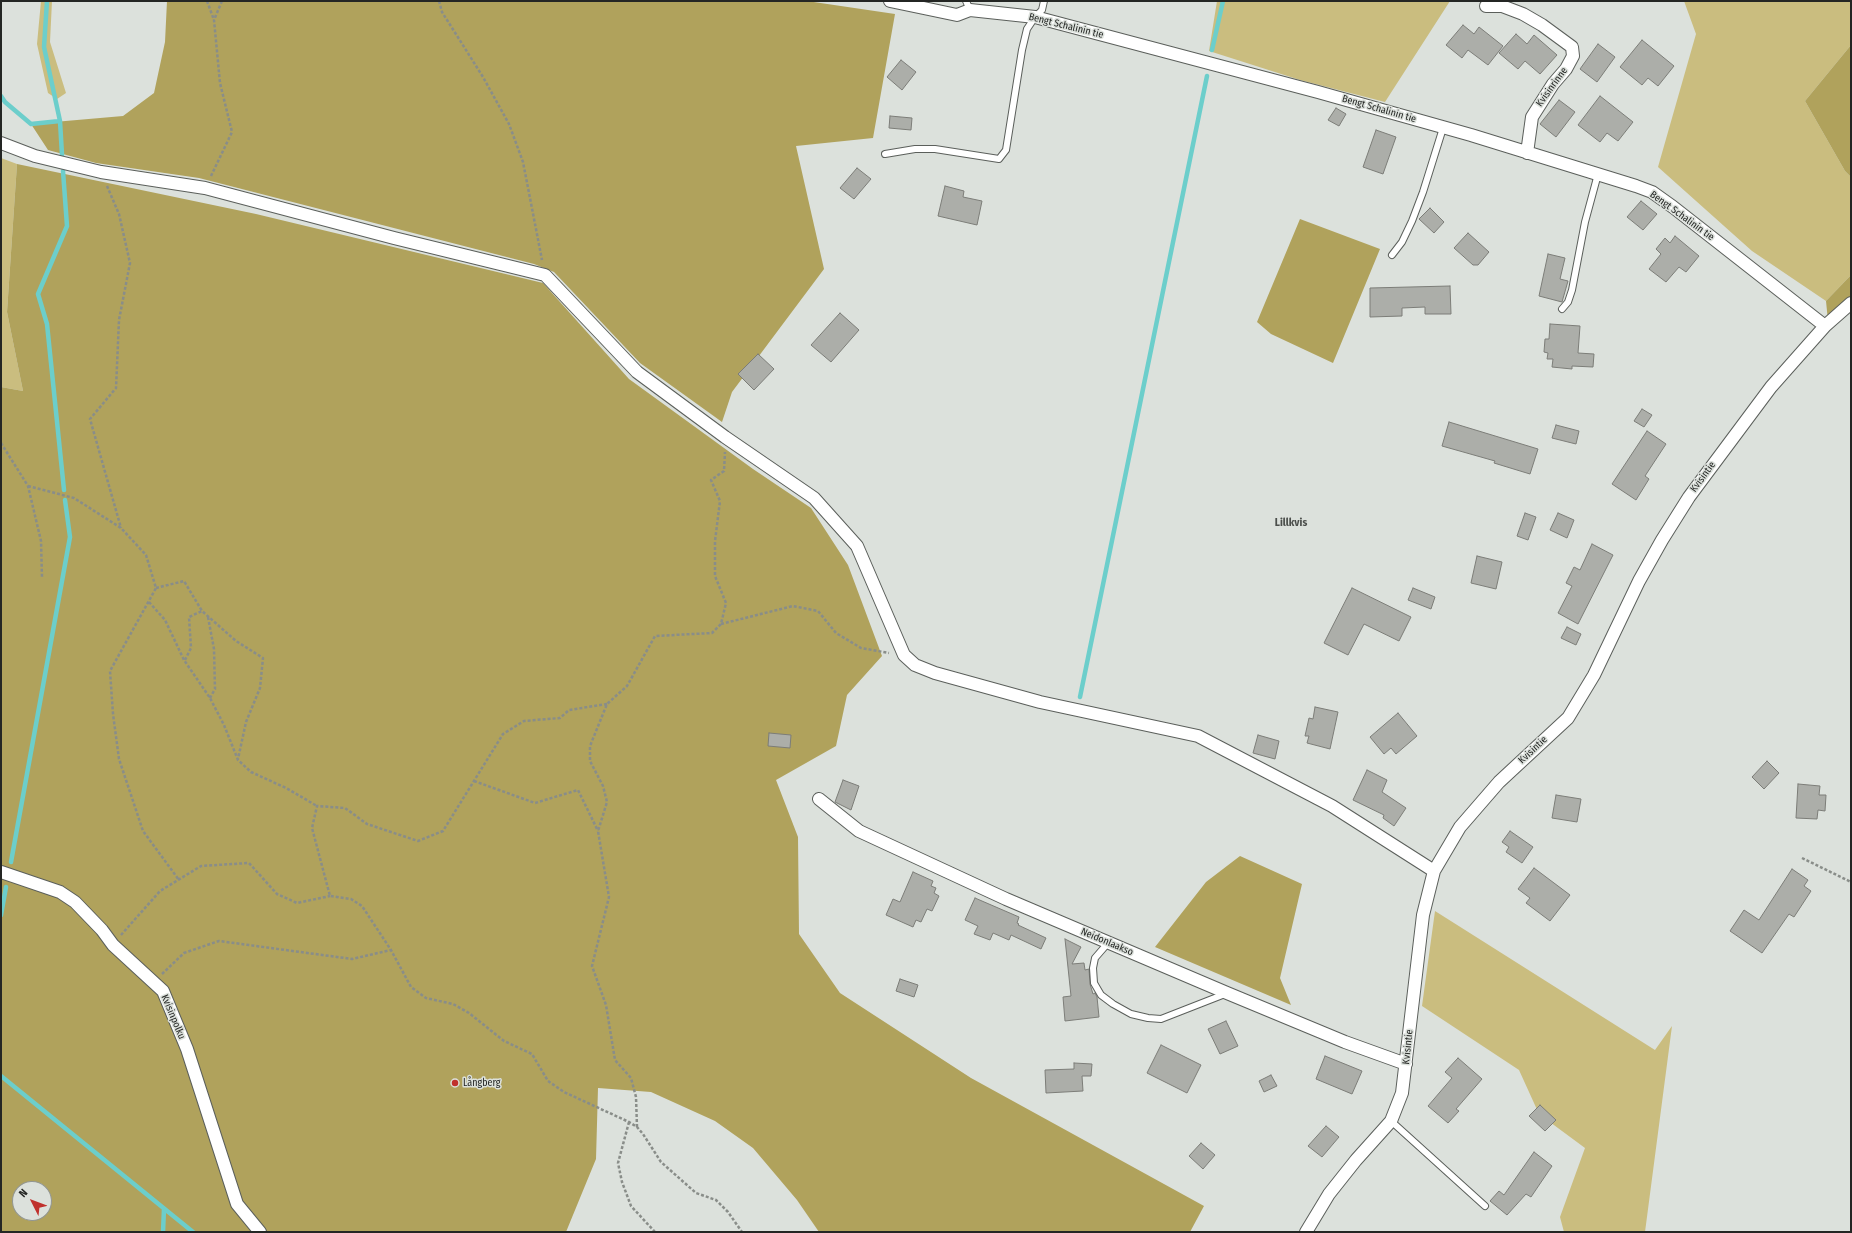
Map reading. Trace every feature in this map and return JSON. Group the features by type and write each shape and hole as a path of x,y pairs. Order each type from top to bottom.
{"street":[{"name":"Bengt Schalinin tie","path":"890,1 957,15 968,5 1035,17 1310,90 1598,174 1652,192 1793,299 1825,326"},
{"name":"Kvisinrinne","path":"1486,6 1502,6 1523,14 1572,46 1574,56 1566,69 1553,84 1532,117 1527,153"},
{"path":"1,144 35,156 101,172 206,188 394,238 545,275 637,372 725,437 814,498 858,546 904,655 915,665 1048,703 1198,736 1332,806 1434,871"},
{"name":"Kvisintie","path":"1306,1232 1329,1194 1356,1160 1391,1121 1402,1093 1423,915 1434,871 1460,828 1499,782 1568,718 1594,675 1639,581 1662,540 1689,497 1772,386 1825,326 1851,303"},
{"name":"Neidonlaakso","path":"819,799 865,834 1006,899 1345,1042 1406,1064"},
{"name":"Kvisinpolku","path":"1,872 60,892 75,902 102,930 113,945 163,991 187,1049 237,1204 260,1232"}],"lane":[{"path":"885,154 915,149 935,149 999,159 1006,150 1023,43 1027,29 1042,10 1044,1"},
{"path":"1392,255 1402,242 1412,221 1423,192 1443,128"},
{"path":"1562,309 1568,302 1572,290 1586,222 1598,174"},
{"path":"1108,943 1095,958 1093,968 1094,983 1101,995 1131,1014 1161,1019 1227,993"},
{"path":"1391,1121 1485,1206"}],"path":[{"path":"206,188 232,132 220,83 214,20 207,1"},
{"path":"214,20 222,1"},
{"path":"439,1 442,12 483,78 509,124 522,162 545,275"},
{"path":"101,172 119,214 130,263 119,320 116,388 90,419 121,528"},
{"path":"721,624 726,603 714,576 715,541 720,502 711,480 724,471 725,437"},
{"path":"1,443 28,486 41,541 42,578"},
{"path":"28,486 74,498 121,528 146,555 156,588 110,671 113,714 119,759 143,831 179,880"},
{"path":"156,588 184,581 202,611 236,641 263,658 260,688 246,722 238,760"},
{"path":"149,602 165,620 184,660 210,698 224,725 238,760 251,772 286,788 317,806 345,808 367,824 418,841 443,831 503,734 524,721 560,718 569,710 607,704"},
{"path":"598,831 607,802 603,786 590,761 590,746 607,704 627,686 655,636 712,633 721,624 793,606 818,611 836,633 861,648 904,655"},
{"path":"184,660 192,648 189,618 202,611"},
{"path":"208,616 214,649 215,690 210,698"},
{"path":"474,781 535,802 578,790 598,831 609,897 592,966 606,1005 615,1060 631,1078 636,1097 637,1127"},
{"path":"317,806 312,828 330,896"},
{"path":"1802,858 1851,882"},
{"path":"113,945 160,892 201,866 249,863 277,894 297,903 330,896 350,899 362,906 391,950 411,987 426,998 452,1004 469,1013 504,1041 532,1054 548,1081 564,1092 637,1127 644,1134 661,1162 696,1193 716,1200 728,1212 742,1232"},
{"path":"153,982 184,953 219,941 352,959 391,950"},
{"path":"629,1122 618,1163 622,1182 631,1206 655,1232"}],"shaded area":[{"path":"41,1 52,1 50,42 66,93 57,99 48,93 37,44"},
{"path":"167,1 807,1 895,14 873,138 796,146 824,269 732,392 722,422 640,363 554,272 534,264 199,178 96,163 48,150 31,124 123,116 154,93 165,42"},
{"path":"1217,1 1450,1 1385,102 1300,80 1209,51"},
{"path":"1684,1 1851,1 1851,45 1805,101 1845,171 1851,177 1851,275 1826,301 1752,251 1658,167 1696,34"},
{"path":"1851,45 1851,177 1845,171 1805,101"},
{"path":"1,158 17,164 7,312 23,391 1,387"},
{"path":"17,164 256,214 543,283 629,379 753,469 811,508 848,565 882,656 847,695 836,746 776,780 798,837 799,934 840,993 971,1078 1204,1206 1190,1232 819,1232 797,1200 753,1148 715,1121 651,1092 598,1088 596,1159 566,1232 1,1232 1,387 23,391 7,312"},
{"path":"1300,219 1380,249 1333,363 1271,334 1257,322"},
{"path":"1851,275 1851,298 1828,321 1826,301"},
{"path":"1240,856 1302,884 1280,978 1291,1005 1155,947 1206,882"},
{"path":"1435,911 1655,1050 1672,1026 1645,1232 1564,1232 1560,1217 1585,1148 1539,1114 1519,1070 1422,1006"}],"building":[{"path":"1463,25 1474,34 1479,27 1503,46 1488,65 1468,50 1462,58 1446,45"},
{"path":"1516,34 1527,44 1534,35 1557,55 1540,74 1525,61 1518,69 1499,53"},
{"path":"1642,40 1674,66 1658,86 1648,78 1642,85 1620,67"},
{"path":"1598,44 1615,57 1597,82 1580,69"},
{"path":"901,60 916,72 902,90 887,77"},
{"path":"1600,96 1633,122 1618,141 1607,133 1600,142 1578,125"},
{"path":"1559,100 1575,112 1556,137 1540,124"},
{"path":"1336,108 1346,114 1339,126 1328,120"},
{"path":"890,116 912,118 911,130 889,128"},
{"path":"1376,130 1396,137 1383,174 1363,167"},
{"path":"857,168 871,179 854,199 840,188"},
{"path":"945,186 964,191 963,197 982,201 977,225 938,216"},
{"path":"1641,201 1657,214 1643,230 1627,217"},
{"path":"1430,208 1444,222 1434,233 1419,219"},
{"path":"1468,233 1489,252 1478,265 1473,265 1454,248"},
{"path":"1675,236 1699,256 1686,272 1679,267 1666,282 1649,269 1661,254 1656,249 1665,238 1670,243"},
{"path":"1548,254 1565,258 1560,279 1568,281 1562,302 1539,296"},
{"path":"1450,286 1451,314 1425,314 1425,307 1402,308 1402,316 1370,317 1370,288"},
{"path":"840,313 859,330 831,362 811,345"},
{"path":"1550,324 1580,326 1578,353 1594,354 1593,367 1572,366 1572,369 1552,367 1553,359 1547,359 1548,353 1544,352 1545,339 1549,339"},
{"path":"758,354 774,369 754,390 738,374"},
{"path":"1642,409 1652,415 1644,427 1634,421"},
{"path":"1449,422 1538,449 1530,474 1494,463 1495,461 1442,446"},
{"path":"1556,425 1579,431 1576,444 1552,438"},
{"path":"1647,431 1666,444 1645,476 1649,479 1636,500 1612,484"},
{"path":"1525,513 1536,517 1528,540 1517,536"},
{"path":"1558,513 1574,520 1567,538 1550,530"},
{"path":"1592,544 1613,555 1578,624 1558,613 1572,586 1566,583 1574,567 1580,570"},
{"path":"1477,556 1502,562 1496,589 1471,583"},
{"path":"1352,588 1411,617 1399,641 1364,624 1348,655 1324,643"},
{"path":"1413,588 1435,597 1431,609 1408,600"},
{"path":"1567,627 1581,634 1576,645 1561,638"},
{"path":"1315,707 1338,712 1330,749 1307,743 1309,736 1305,736 1309,718 1313,719"},
{"path":"1398,713 1417,736 1396,754 1391,748 1384,754 1370,737"},
{"path":"769,733 791,735 790,748 768,746"},
{"path":"1258,735 1279,741 1275,759 1253,753"},
{"path":"1767,761 1779,773 1764,789 1752,777"},
{"path":"1367,770 1387,780 1382,792 1406,808 1394,826 1383,818 1384,815 1353,800"},
{"path":"843,780 859,786 851,810 835,802"},
{"path":"1798,784 1820,786 1819,795 1826,795 1825,811 1818,810 1817,819 1796,818"},
{"path":"1556,795 1581,799 1577,822 1552,818"},
{"path":"1510,831 1533,847 1522,863 1506,852 1509,847 1502,842"},
{"path":"1534,868 1570,895 1550,921 1526,903 1530,898 1518,889"},
{"path":"1792,869 1808,880 1804,886 1811,891 1794,917 1789,914 1762,953 1730,931 1744,910 1759,920"},
{"path":"913,872 933,881 931,886 936,888 934,893 939,896 932,911 927,909 921,922 916,920 913,927 886,915 893,899 900,902"},
{"path":"975,898 1019,917 1017,923 1019,924 1018,925 1046,938 1041,949 1011,935 1009,940 993,933 990,940 974,934 978,926 965,920"},
{"path":"1065,939 1081,947 1072,964 1084,963 1085,970 1089,969 1090,984 1093,994 1095,993 1097,997 1099,1017 1065,1021 1063,997 1071,996"},
{"path":"900,979 918,985 914,997 896,991"},
{"path":"1226,1021 1238,1046 1220,1054 1208,1029"},
{"path":"1161,1045 1201,1065 1187,1093 1147,1073"},
{"path":"1325,1056 1362,1071 1352,1094 1316,1079"},
{"path":"1458,1058 1482,1079 1456,1109 1459,1111 1448,1123 1428,1106 1452,1078 1445,1072"},
{"path":"1074,1063 1092,1064 1091,1076 1082,1076 1083,1091 1046,1093 1045,1070 1074,1069"},
{"path":"1271,1075 1277,1086 1264,1092 1259,1081"},
{"path":"1540,1105 1556,1120 1545,1131 1529,1116"},
{"path":"1326,1126 1339,1137 1322,1157 1308,1146"},
{"path":"1201,1143 1215,1155 1203,1169 1189,1156"},
{"path":"1534,1152 1552,1166 1531,1197 1526,1194 1507,1215 1490,1201 1499,1191 1504,1195"}],"waterway":[{"path":"47,1 44,47 60,121"},
{"path":"1212,50 1223,1"},
{"path":"1080,697 1207,76"},
{"path":"1,96 5,102 31,124 60,121 62,155"},
{"path":"63,171 67,226 38,294 47,324 64,490"},
{"path":"11,862 70,537 65,500"},
{"path":"1,915 6,887"},
{"path":"1,1076 193,1232"},
{"path":"163,1232 164,1209"}],"place":[{"name":"Långberg","path":"455,1083"}],"district":[{"name":"Lillkvis","path":"1291,523"}]}
